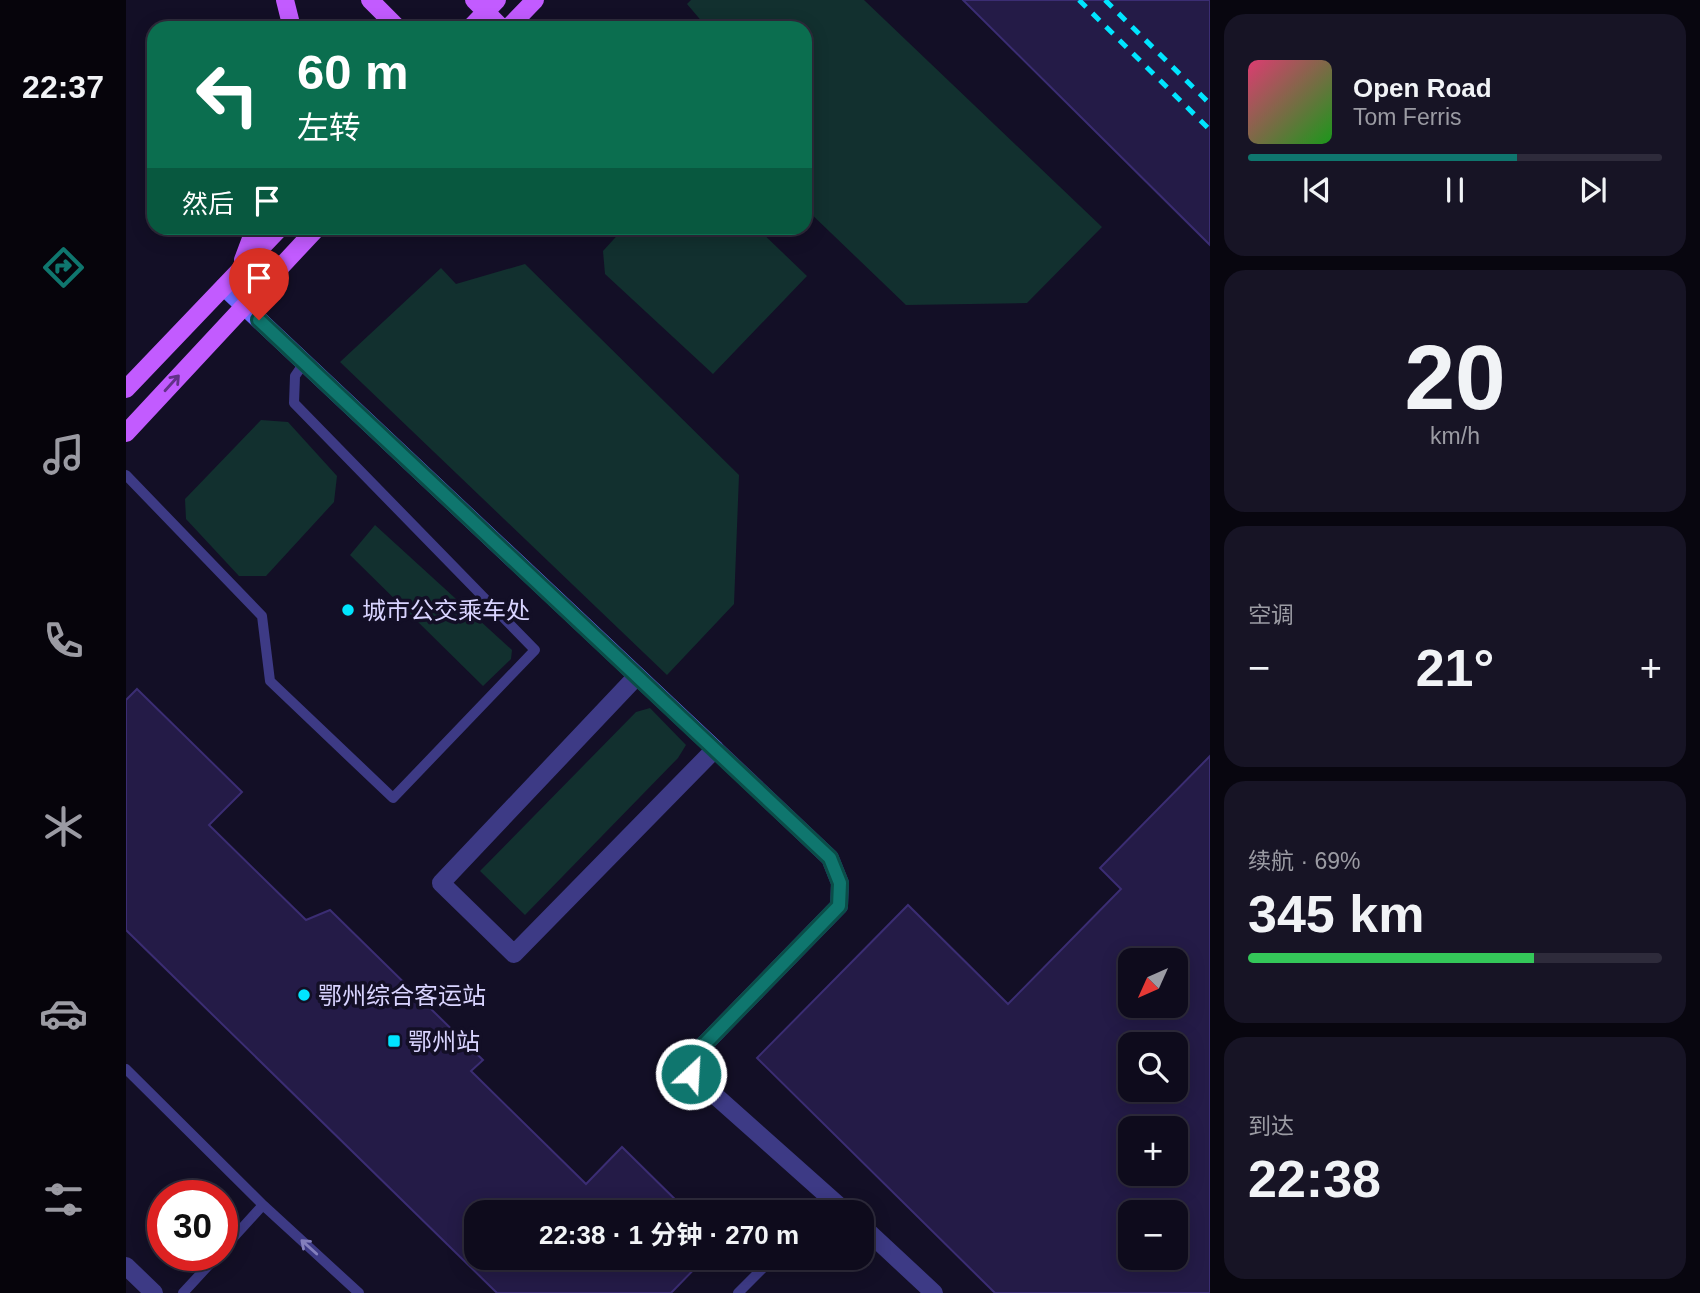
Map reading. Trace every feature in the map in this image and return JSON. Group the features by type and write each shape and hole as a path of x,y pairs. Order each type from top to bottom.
{"main road":[{"path":"285,0 290,21"},
{"path":"370,0 391,21"},
{"path":"515,21 535,0"},
{"path":"475,21 486,4 497,21"},
{"path":"240,270 252,235"},
{"path":"126,389 273,235"},
{"path":"126,433 310,235"}],"street":[{"path":"224,287 830,858 840,883 839,906 692,1057 691,1074 832,1200"},
{"path":"637,676 441,883 513,954 715,749"},
{"path":"874,1237 934,1293"},
{"path":"126,1266 154,1293"}],"lane":[{"path":"126,475 262,616 270,681 393,798 535,650 294,403 295,376 304,363"},
{"path":"126,1069 263,1205 359,1293"},
{"path":"238,1232 263,1205"},
{"path":"738,1293 761,1270"},
{"path":"183,1293 203,1271"}],"green space":[{"path":"691,0 864,0 1102,227 1027,303 906,305 812,215 812,21 701,21 687,4"},
{"path":"618,235 764,235 807,276 713,374 605,274 603,251"},
{"path":"525,264 739,475 734,604 667,675 340,362 441,268 456,284"},
{"path":"261,420 288,422 337,476 334,502 266,576 239,576 186,519 185,499"},
{"path":"375,525 512,650 511,659 483,686 350,555"},
{"path":"650,708 686,745 678,758 525,915 480,871 636,712"}],"building":[{"path":"963,0 1210,0 1210,245"},
{"name":"鄂州综合客运站","path":"137,689 242,792 209,825 306,920 330,910 483,1060 471,1071 586,1184 622,1147 676,1200 464,1200 464,1261 126,930 126,700"},
{"path":"1210,756 1210,1293 995,1293 757,1058 908,905 1008,1004 1121,889 1100,868"},
{"name":"鄂州综合客运站","path":"473,1270 693,1270 671,1293 497,1293"}],"railway":[{"path":"1079,0 1210,130"},
{"path":"1105,0 1210,104"}],"place":[{"name":"城市公交乘车处","path":"348,610"},
{"name":"鄂州综合客运站","path":"304,995"},
{"name":"鄂州站","path":"394,1041"}],"route":[{"path":"259,320 830,858 840,883 839,906 692,1057 691,1074"}]}
